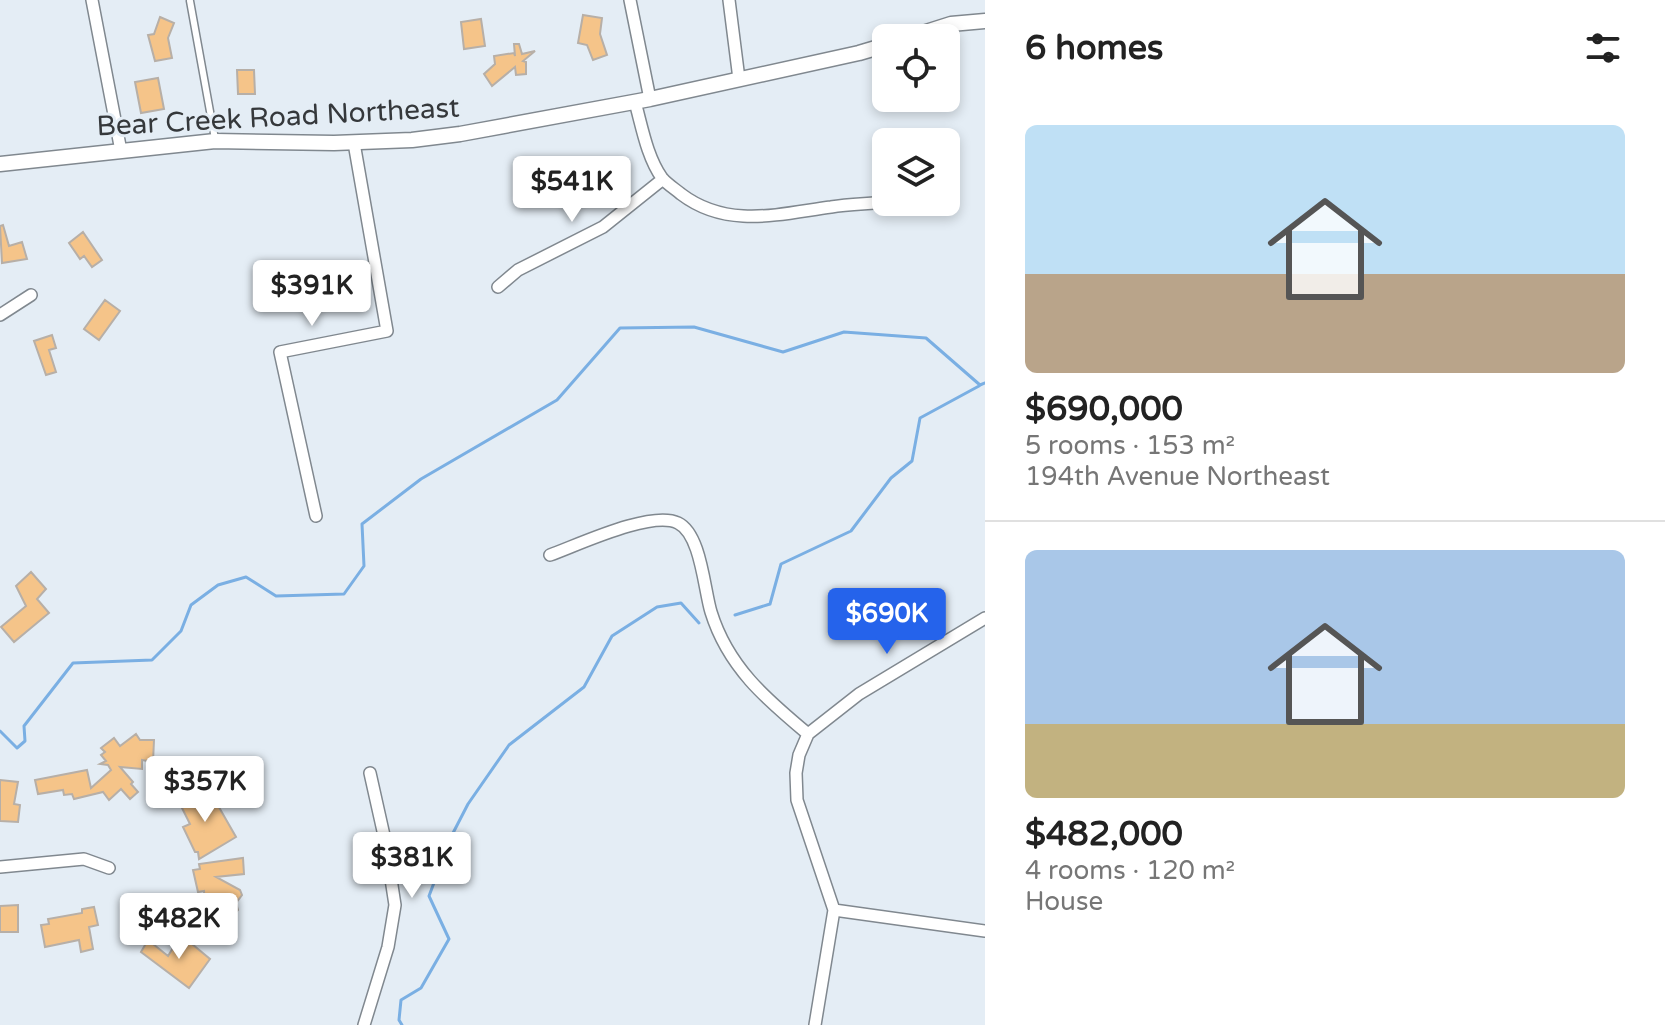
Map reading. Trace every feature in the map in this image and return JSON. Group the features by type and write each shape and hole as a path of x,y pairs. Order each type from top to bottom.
{"street":[{"path":"92,0 121,151"},
{"path":"630,0 647,146 663,179 688,199 730,215 771,217 872,203"},
{"path":"729,0 739,79"},
{"path":"951,24 985,21"},
{"name":"Bear Creek Road Northeast","path":"0,164 215,141 354,143 412,140 481,131 643,101 872,49"},
{"path":"316,516 280,352 387,331 354,143"},
{"path":"498,287 518,270 603,227 663,179"},
{"path":"0,315 31,295"},
{"path":"550,555 649,520 679,523 696,548 711,614 730,655 762,696 808,734"},
{"path":"815,1025 834,910 797,800 798,764 808,734 859,694 985,618"},
{"path":"364,1025 388,947 395,905 370,773"},
{"path":"0,867 84,859 109,868"},
{"path":"834,910 985,931"}],"lane":[{"path":"190,1 215,141"}],"building":[{"path":"583,15 602,18 600,34 607,55 593,60 587,45 578,43"},
{"path":"160,17 174,23 168,38 172,58 155,61 148,35 154,34"},
{"path":"481,19 485,46 464,49 461,22"},
{"path":"514,44 519,44 522,54 535,51 523,61 526,62 526,74 516,75 515,67 492,86 484,74 495,64 494,56 514,53 515,56"},
{"path":"237,70 254,70 255,94 238,94"},
{"path":"158,78 164,109 141,113 135,82"},
{"path":"3,225 9,246 22,242 27,259 2,263 0,226"},
{"path":"83,232 102,260 92,267 84,256 80,259 69,243"},
{"path":"105,300 120,311 99,340 84,329"},
{"path":"52,335 56,348 49,350 56,372 46,375 34,341"},
{"path":"31,572 46,589 37,599 49,613 14,642 1,627 26,606 16,586"},
{"path":"136,734 140,740 154,740 153,762 142,760 142,769 120,767 138,792 130,799 121,789 109,800 103,792 74,799 72,794 64,795 63,790 38,794 35,780 87,770 91,788 111,770 108,765 100,764 106,761 101,755 105,752 101,748 114,738 120,746"},
{"path":"0,780 18,782 14,804 20,805 18,822 0,821"},
{"path":"192,789 197,800 204,796 216,802 236,837 199,859 183,827 190,824 176,796"},
{"path":"243,858 244,874 216,877 240,890 242,895 236,903 238,910 228,920 222,915 207,934 195,925 205,906 204,891 198,892 193,870 200,869 199,864"},
{"path":"18,905 18,932 0,932 0,906"},
{"path":"94,907 98,925 89,927 93,949 81,952 79,940 45,947 41,925 49,924 48,919 82,913 82,909"},
{"path":"186,939 210,959 189,988 141,952 148,940 168,956 176,943 181,947"}],"waterway":[{"path":"0,731 17,748 25,741 24,726 73,663 152,660 181,631 191,605 218,585 246,577 276,596 344,594 364,566 362,524 421,479 557,400 620,328 694,327 783,352 844,332 926,338 980,385 985,383"},
{"path":"735,615 770,604 781,564 851,531 891,478 912,461 920,418 979,386"},
{"path":"402,1025 399,1020 401,1000 421,988 449,939 429,896 452,835 468,804 509,745 584,687 612,636 657,607 681,603 699,623"}]}
